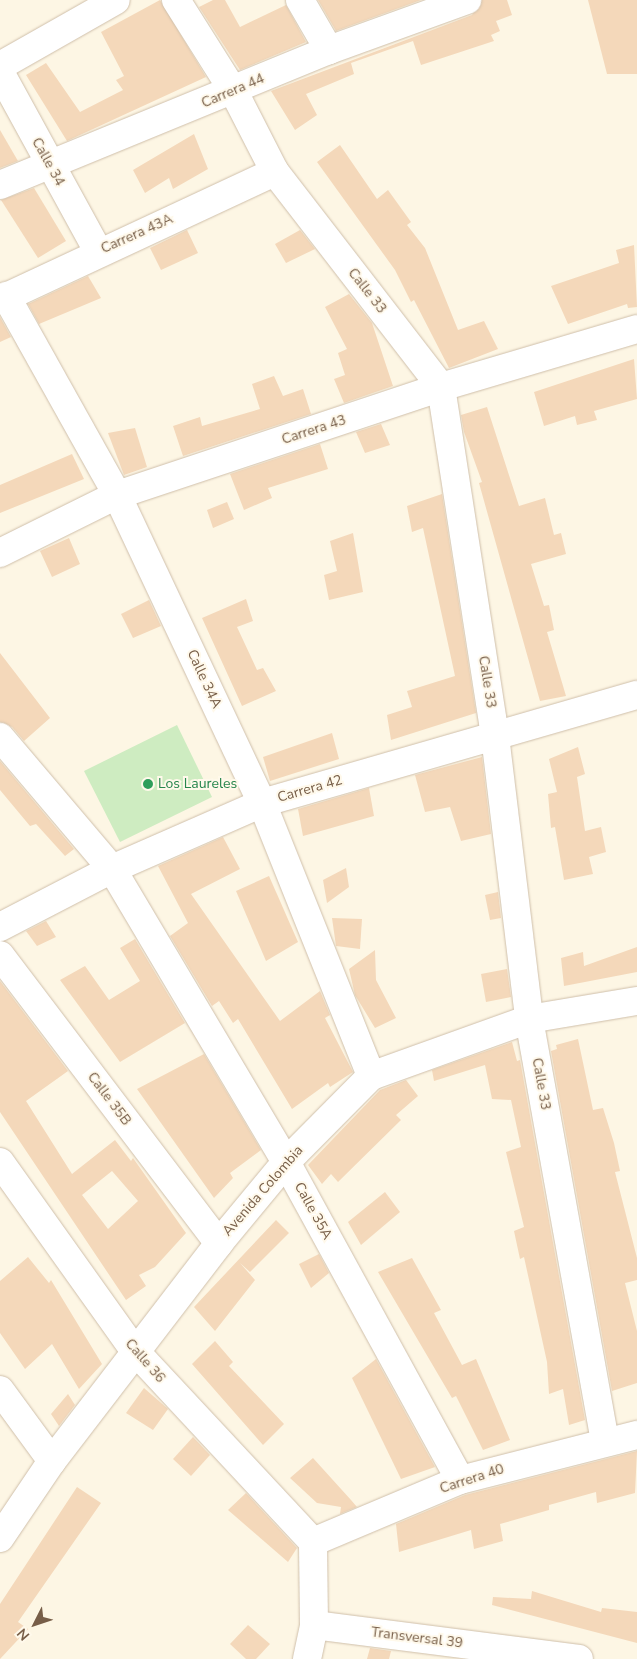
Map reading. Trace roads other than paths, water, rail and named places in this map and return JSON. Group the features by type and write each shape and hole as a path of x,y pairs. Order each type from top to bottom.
{"street":[{"path":"0,66 116,0"},
{"name":"Calle 33","path":"176,0 234,92 275,172 441,387 495,736 530,1019 605,1442"},
{"path":"300,0 329,50"},
{"name":"Carrera 44","path":"0,184 234,92 329,50 467,0"},
{"name":"Calle 34","path":"0,72 98,251"},
{"name":"Carrera 43A","path":"3,298 98,251 275,172"},
{"name":"Calle 34A","path":"3,298 117,495 262,803 371,1076"},
{"name":"Carrera 43","path":"0,553 117,495 441,387 637,329"},
{"name":"Carrera 42","path":"0,927 112,869 262,803 637,695"},
{"name":"Calle 35A","path":"0,737 112,869 286,1162 460,1480"},
{"name":"Calle 35B","path":"0,955 218,1243"},
{"name":"Avenida Colombia","path":"0,1538 52,1461 134,1350 218,1243 286,1162 371,1076 530,1019 637,1001"},
{"name":"Calle 36","path":"0,1162 134,1350 312,1542"},
{"path":"0,1390 52,1461"},
{"name":"Carrera 40","path":"312,1542 460,1480 637,1435"},
{"path":"307,1659 314,1625 312,1542"},
{"name":"Transversal 39","path":"314,1625 579,1659"}],"place":[{"name":"Los Laureles","path":"148,784"}]}
